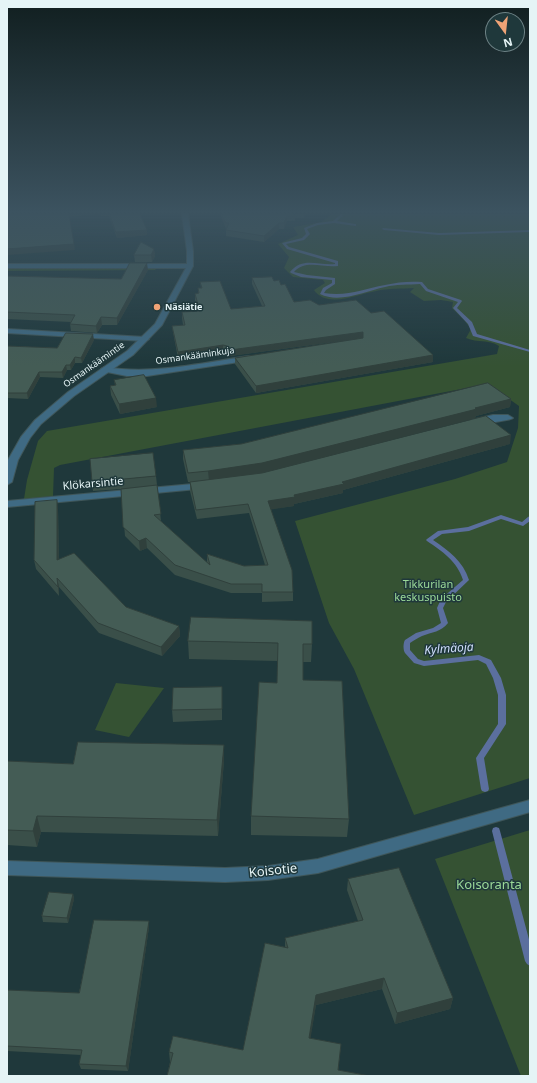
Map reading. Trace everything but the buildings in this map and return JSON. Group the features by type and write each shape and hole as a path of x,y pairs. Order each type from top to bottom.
{"street":[{"path":"7,266 190,266"},
{"name":"Osmankäämintie","path":"7,482 13,460 26,437 38,422 57,404 105,369 130,353 145,339 158,325 190,266"},
{"path":"7,331 145,339"},
{"name":"Osmankääminkuja","path":"105,369 136,374 257,357"},
{"path":"462,426 493,418 508,418"},
{"name":"Klökarsintie","path":"7,504 217,484"},
{"name":"Koisotie","path":"7,868 225,875 268,874 318,866 530,806"}],"green space":[{"name":"Tikkurilan keskuspuisto","path":"286,265 530,265 530,778 414,815 354,669 329,623 295,521 455,479 507,462 518,428 519,406 488,384 60,465 54,468 53,496 24,499 27,480 38,441 47,431 497,354 499,346 466,338 471,329 452,308 453,302 441,300 424,301 410,292 414,288 381,290 343,299 327,299 320,296 314,290 325,283 323,280 293,277 284,268"},
{"path":"7,269 156,269 7,271"},
{"path":"116,683 164,688 129,737 95,730"},
{"name":"Koisoranta","path":"530,830 530,1076 521,1076 435,859"}],"waterway":[{"name":"Kylmäoja","path":"303,265 296,267 292,272 301,276 334,279 334,283 324,289 322,294 345,296 390,285 421,283 427,290 460,301 455,308 470,323 475,335 530,351"},
{"name":"Kylmäoja","path":"313,265 331,266 337,265"},
{"name":"Kylmäoja","path":"485,789 480,758 502,724 502,695 497,678 489,662 479,657 424,664 416,661 407,651 407,642 418,635 439,628 445,623 440,608 443,601 466,580 461,567 452,557 429,540 440,532 469,529 501,517 523,524 530,518"},
{"name":"Kylmäoja","path":"496,831 530,961"}],"place":[{"name":"Näsiätie","path":"157,307"}]}
